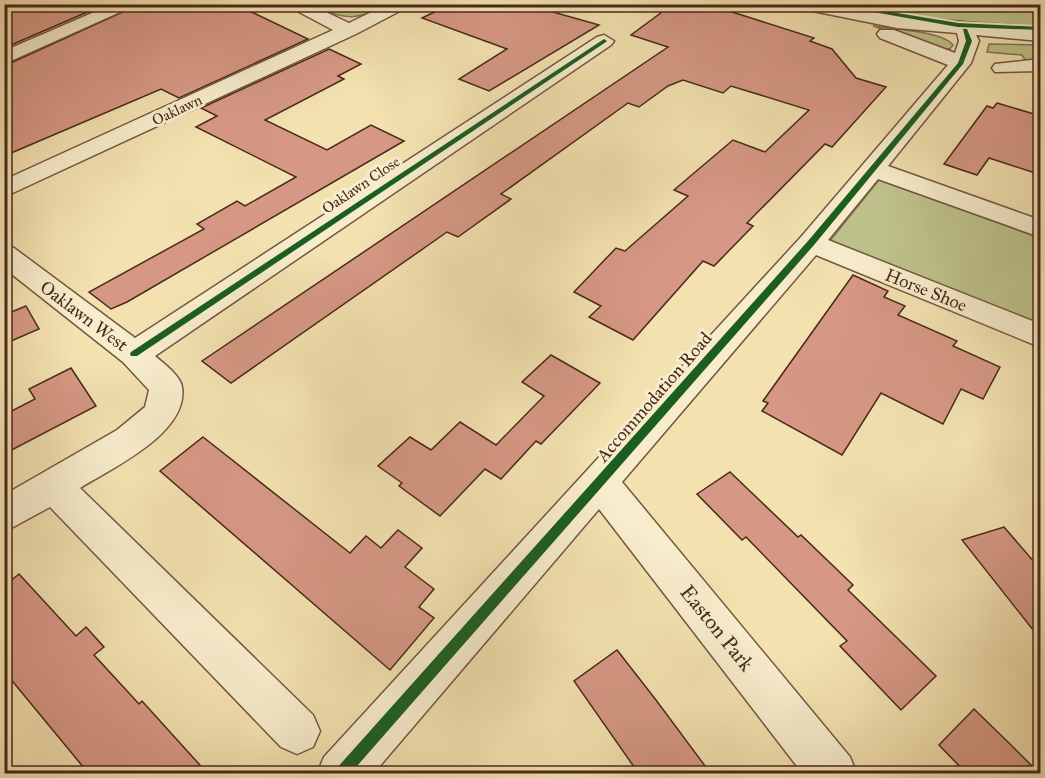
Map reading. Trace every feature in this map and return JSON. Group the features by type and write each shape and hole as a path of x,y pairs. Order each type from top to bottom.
{"street":[{"path":"4,58 129,4"},
{"path":"293,4 349,30"},
{"name":"Oaklawn","path":"4,190 404,4"},
{"path":"803,4 897,22 1041,35"},
{"path":"869,27 961,63"},
{"name":"Accommodation Road","path":"340,774 811,243 961,63 969,41 966,30"},
{"name":"Oaklawn Close","path":"134,354 604,41"},
{"path":"1002,68 1041,65"},
{"path":"873,169 1041,229"},
{"name":"Horse Shoe","path":"811,243 1041,336"},
{"name":"Oaklawn West","path":"4,515 55,487 129,440 161,414 166,387 134,354 8,263"},
{"name":"Easton Park","path":"600,483 833,774"},
{"path":"55,487 297,730"}],"green space":[{"path":"991,4 1000,11 1040,8 1040,26 923,19 841,5"},
{"path":"310,5 390,5 367,14 350,17 333,14"},
{"path":"873,26 928,34 947,40 953,45 950,49 938,48"},
{"path":"989,44 1040,45 1040,63 1025,60 1022,55 987,52"},
{"path":"879,180 1040,238 1040,331 829,242"}],"building":[{"path":"4,4 106,4 4,48"},
{"path":"140,4 235,4 308,39 179,98 161,89 4,156 4,66"},
{"path":"451,4 525,4 599,25 489,91 459,79 507,49 422,18"},
{"path":"673,4 707,4 814,38 810,41 832,49 856,78 886,87 832,147 825,144 747,223 753,226 714,266 703,261 633,340 589,317 601,306 574,292 616,248 625,251 688,196 674,190 733,140 765,152 809,110 731,86 723,93 683,80 668,86 639,107 628,103 501,194 511,199 458,237 447,232 231,383 202,361 668,47 631,35"},
{"path":"329,49 361,64 338,76 344,79 265,120 327,150 371,125 404,141 127,302 111,309 89,292 204,229 197,224 237,201 245,206 296,177 196,127 217,116 201,108"},
{"path":"997,103 1041,116 1041,175 989,158 977,175 944,164 987,106 993,108"},
{"path":"853,275 888,291 884,297 905,306 898,315 957,341 953,346 1000,367 983,399 961,389 943,424 881,393 842,455 762,411 768,403 763,401"},
{"path":"26,306 39,329 4,344 4,315"},
{"path":"551,355 600,383 541,444 536,441 501,479 485,469 440,516 399,486 402,483 378,466 410,437 431,450 460,422 496,445 544,396 522,382"},
{"path":"71,368 96,406 4,454 4,415 35,399 29,389"},
{"path":"203,437 350,553 366,536 381,548 398,530 422,548 405,567 434,589 419,607 434,618 390,670 160,471"},
{"path":"730,472 798,537 801,535 853,585 848,590 936,676 901,710 840,646 847,641 746,537 742,540 697,494"},
{"path":"1004,527 1041,570 1041,640 962,540"},
{"path":"19,574 76,636 86,627 104,647 94,655 139,704 142,701 208,774 89,774 4,671 4,586"},
{"path":"617,650 711,774 639,774 574,681"},
{"path":"974,709 1040,774 967,774 939,745"}],"cycle path":[{"path":"830,4 958,25 1040,29"},
{"path":"341,774 811,243 961,63 969,41 965,30"},
{"path":"134,354 604,41"}]}
